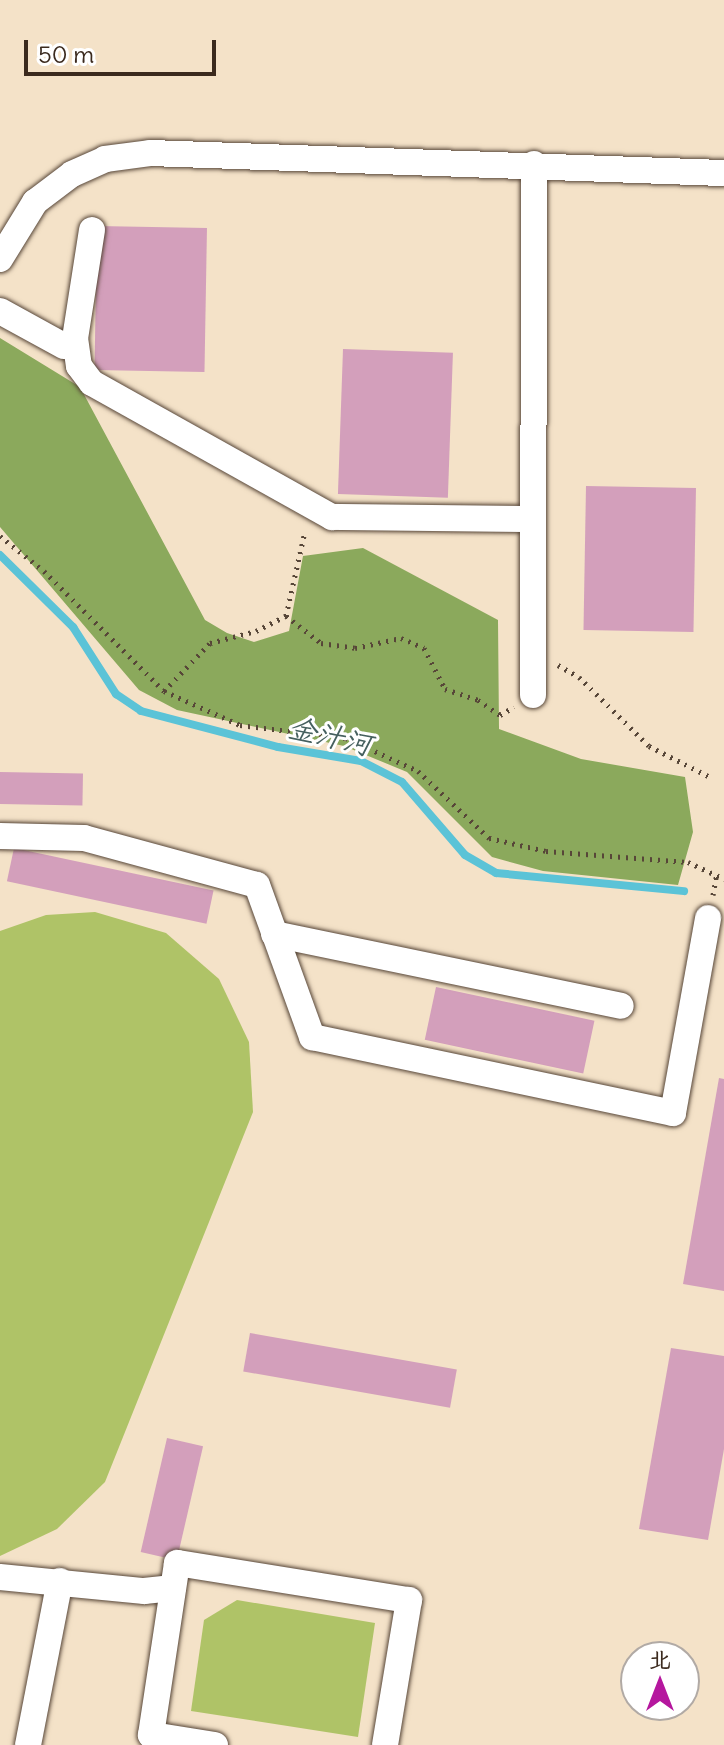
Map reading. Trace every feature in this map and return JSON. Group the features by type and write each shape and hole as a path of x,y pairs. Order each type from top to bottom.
{"street":[{"path":"0,259 35,202 72,174 105,159 150,153 724,173"},
{"path":"533,695 534,164"},
{"path":"92,230 75,338 79,366 92,383 332,517 533,519"},
{"path":"0,311 64,346"},
{"path":"0,836 84,838 257,885 312,1037 673,1113 708,918"},
{"path":"274,934 621,1006"},
{"path":"215,1745 148,1740 177,1563 409,1600 385,1745"},
{"path":"0,1577 144,1591 173,1588"},
{"path":"28,1745 60,1581"}],"path":[{"path":"286,616 299,543 316,508"},
{"path":"0,536 44,571 164,691 240,725 346,738 418,771 489,838 546,851 688,862 724,879"},
{"path":"164,691 210,643 256,631 286,616"},
{"path":"286,616 321,643 355,648 401,638 424,648 445,689 478,700 500,715 533,695"},
{"path":"533,651 579,677 649,746 710,777"}],"green space":[{"path":"0,338 80,387 205,620 227,633 254,642 289,631 303,556 363,548 498,620 499,729 581,759 685,777 693,832 678,885 543,871 492,857 407,772 344,746 177,710 139,690 0,527"},
{"path":"95,912 166,933 219,979 249,1042 253,1112 105,1482 57,1529 0,1556 0,931 46,915"},
{"path":"237,1600 375,1623 358,1737 191,1711 204,1620"}],"building":[{"path":"97,226 207,228 204,372 94,370"},
{"path":"343,349 453,353 448,498 338,494"},
{"path":"586,486 696,488 693,632 583,630"},
{"path":"0,772 83,773 82,805 0,804"},
{"path":"14,848 214,890 206,924 7,881"},
{"path":"436,987 594,1021 583,1074 425,1040"},
{"path":"719,1078 724,1079 724,1291 683,1284"},
{"path":"250,1333 457,1369 450,1408 243,1371"},
{"path":"671,1348 724,1356 724,1449 708,1540 639,1529"},
{"path":"167,1438 203,1446 177,1560 141,1552"}],"waterway":[{"name":"金汁河","path":"0,555 73,627 116,694 141,711 278,747 361,761 402,782 465,855 496,873 684,891"}]}
